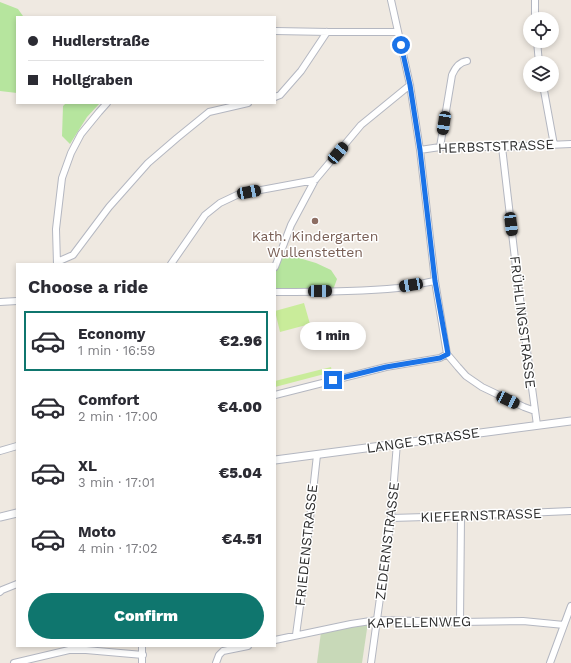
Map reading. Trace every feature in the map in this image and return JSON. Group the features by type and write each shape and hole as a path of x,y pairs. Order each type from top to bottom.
{"street":[{"path":"391,0 410,85 420,150 435,281 448,354 466,376 482,387 535,411"},
{"path":"535,0 535,12"},
{"path":"276,30 398,32"},
{"path":"276,97 280,96 301,71 327,32"},
{"path":"440,147 452,75 456,67 464,61 467,61"},
{"path":"276,263 291,225 316,180 361,126 410,85"},
{"path":"544,92 554,145"},
{"path":"106,104 81,134 71,153 62,178 56,229 57,263 73,254 109,207 146,164 209,112 244,104"},
{"name":"HERBSTSTRASSE","path":"420,150 440,147 502,147 571,144"},
{"name":"FRÜHLINGSTRASSE","path":"502,147 517,276 537,425"},
{"path":"172,263 205,215 220,203 239,194 316,180"},
{"path":"276,292 400,288 435,281"},
{"path":"0,302 16,301"},
{"path":"276,395 386,367 440,358 448,354"},
{"name":"LANGE STRASSE","path":"276,460 571,421"},
{"name":"ZEDERNSTRASSE","path":"371,663 391,518 397,444"},
{"path":"0,451 16,446"},
{"name":"FRIEDENSTRASSE","path":"296,635 316,455"},
{"name":"KIEFERNSTRASSE","path":"391,518 571,511"},
{"path":"0,517 16,513"},
{"path":"460,622 461,516"},
{"path":"0,592 16,584"},
{"path":"550,663 571,606"},
{"name":"KAPELLENWEG","path":"276,640 377,620 460,622 523,620 564,624"},
{"path":"142,647 142,663"},
{"path":"216,663 219,655 223,651 243,647"},
{"path":"14,663 69,650 143,655"}],"green space":[{"path":"0,2 18,9 23,16 16,16 16,93 0,91"},
{"path":"65,104 99,104 87,117 70,144 62,136 63,106"},
{"path":"282,253 316,263 331,270 337,279 333,290 276,291 276,268"},
{"path":"304,303 310,324 280,332 276,311"},
{"path":"331,367 332,372 276,387 276,381"},
{"path":"368,622 362,663 317,663 321,632"}],"place":[{"name":"Kath. Kindergarten Wullenstetten","path":"315,221"}],"route":[{"path":"333,380 386,367 440,358 448,354 435,281 420,150 410,85 401,45"}]}
